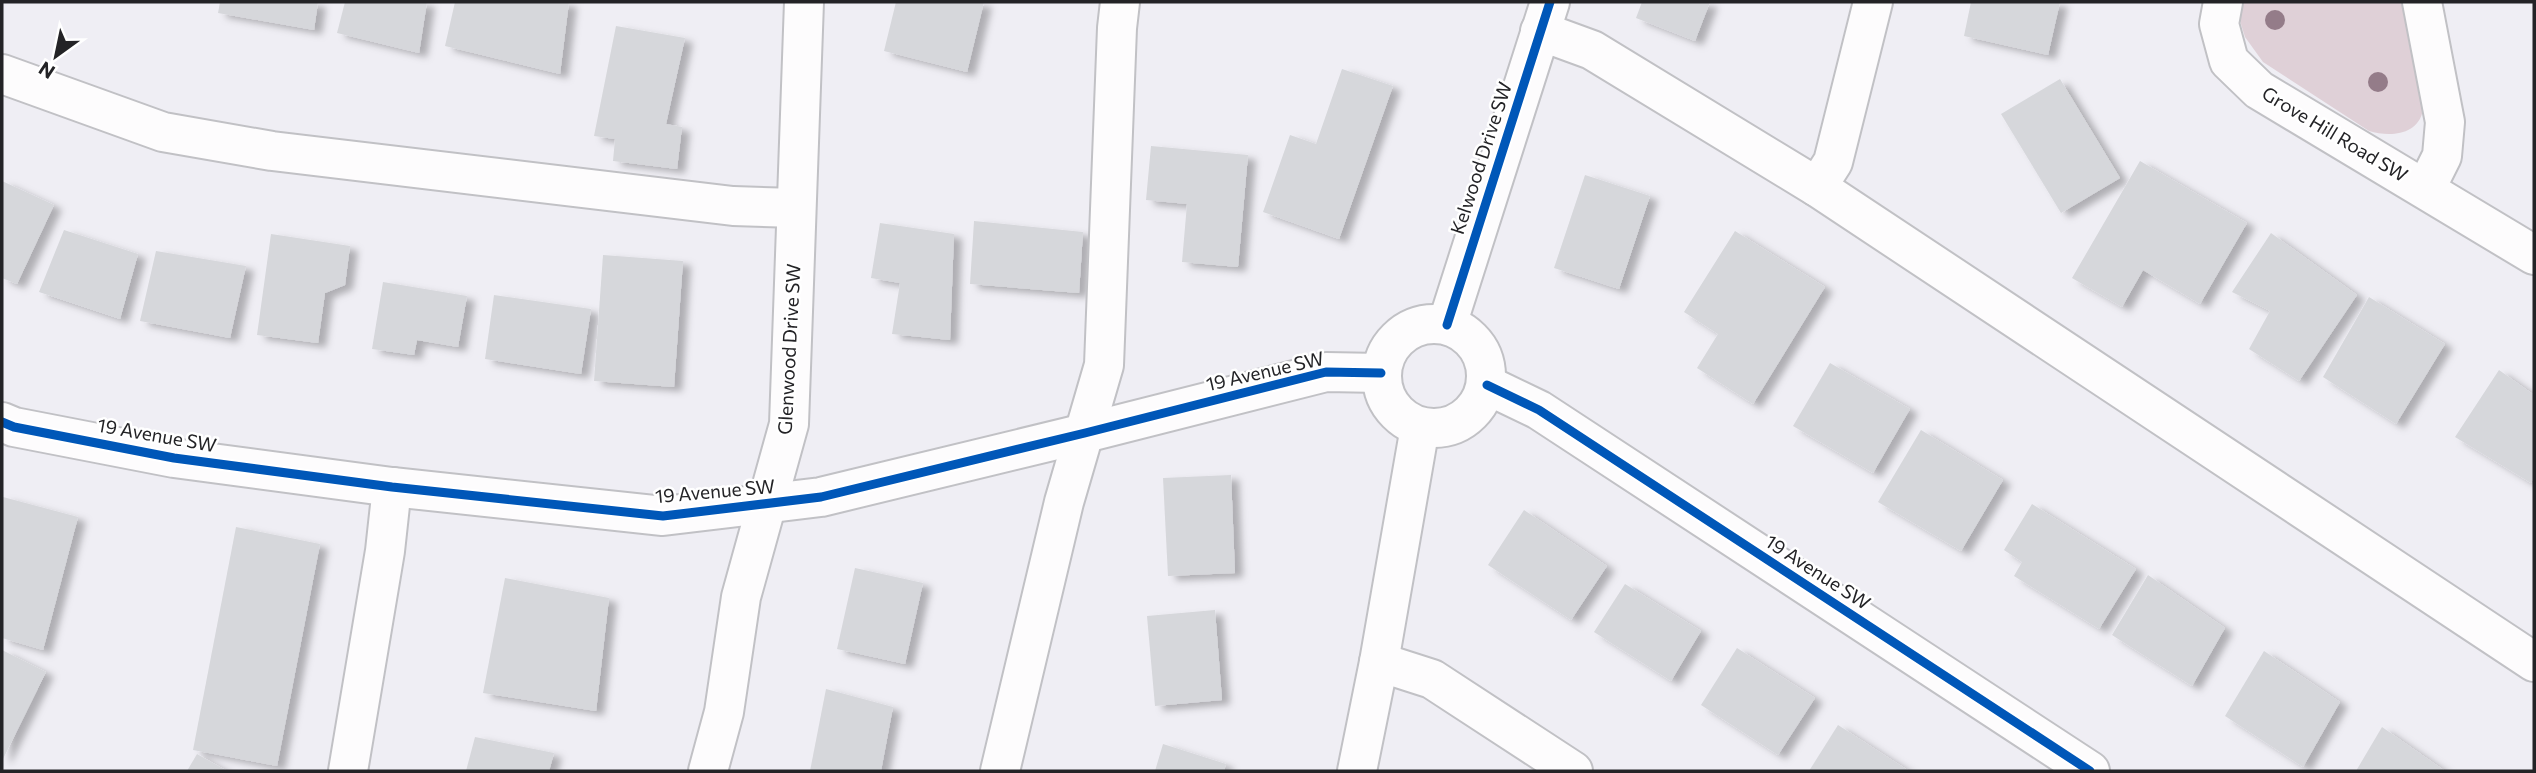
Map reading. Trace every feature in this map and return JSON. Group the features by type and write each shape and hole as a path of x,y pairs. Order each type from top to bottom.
{"street":[{"name":"Glenwood Drive SW","path":"708,771 723,712 741,597 789,424 804,2"},
{"path":"1000,771 1065,502 1104,365 1117,28 1121,2"},
{"path":"1817,187 1833,162 1873,2"},
{"name":"Grove Hill Road SW","path":"2222,2 2219,23 2229,61 2259,90 2534,255"},
{"name":"Grove Hill Road SW","path":"2422,2 2445,122 2442,156 2426,188"},
{"path":"1545,16 1592,50 1817,187 2534,662"},
{"name":"Kelwood Drive SW","path":"1447,325 1545,16"},
{"path":"2,74 163,132 259,148 733,206 796,208"},
{"path":"1424,324 1447,325 1462,331 1475,341 1483,354 1487,385 1474,412 1449,427 1420,427 1403,419 1391,407 1383,391 1381,373 1388,350 1403,333 1424,324"},
{"name":"19 Avenue SW","path":"2,422 14,427 174,458 392,486 663,516 821,497 1325,372 1381,373"},
{"name":"19 Avenue SW","path":"1487,385 1539,410 2090,771"},
{"path":"1357,771 1420,427"},
{"path":"348,771 385,551 392,486"},
{"path":"1379,662 1432,679 1573,771"}],"shaded area":[{"path":"2239,2 2402,2 2423,87 2424,100 2420,119 2409,130 2394,134 2369,131 2263,62 2245,37 2240,21"}],"building":[{"path":"220,2 318,2 314,30 218,13"},
{"path":"345,2 427,2 419,53 337,33"},
{"path":"455,2 569,2 560,74 445,46"},
{"path":"896,2 984,2 967,72 884,51"},
{"path":"1642,2 1710,2 1695,41 1636,18"},
{"path":"1971,2 2060,2 2048,55 1964,36"},
{"path":"616,26 685,38 666,124 682,127 677,169 613,161 615,139 594,136"},
{"path":"1342,69 1393,86 1339,239 1263,212 1290,135 1316,144"},
{"path":"2060,79 2120,178 2061,213 2001,114"},
{"path":"1151,146 1248,155 1238,267 1182,262 1187,204 1146,200"},
{"path":"2140,161 2247,223 2200,304 2143,270 2122,307 2072,278"},
{"path":"1585,175 1650,196 1619,289 1554,268"},
{"path":"2,181 54,205 17,284 2,278"},
{"path":"974,221 1083,232 1079,293 970,284"},
{"path":"880,223 954,234 950,340 892,334 900,283 871,278"},
{"path":"64,230 138,254 120,319 39,292"},
{"path":"1735,231 1825,287 1753,404 1697,368 1718,334 1684,312"},
{"path":"2271,233 2357,295 2299,381 2249,349 2270,311 2232,292"},
{"path":"271,234 350,246 345,285 325,293 318,343 257,335"},
{"path":"156,251 246,266 230,338 140,321"},
{"path":"603,255 683,261 674,387 594,381"},
{"path":"383,282 467,296 458,347 417,340 414,355 372,349"},
{"path":"494,295 591,309 581,374 485,359"},
{"path":"2369,297 2445,344 2396,424 2323,377"},
{"path":"1830,363 1910,409 1873,473 1793,426"},
{"path":"2499,370 2534,395 2534,477 2531,483 2455,437"},
{"path":"1921,430 2003,480 1961,551 1878,502"},
{"path":"1231,475 1235,573 1168,576 1163,478"},
{"path":"3,497 78,517 43,650 2,638"},
{"path":"2032,504 2136,569 2099,629 2014,576 2022,562 2004,550"},
{"path":"1524,510 1607,566 1571,620 1488,565"},
{"path":"236,527 320,544 277,766 193,750"},
{"path":"855,568 923,583 905,664 837,649"},
{"path":"2148,575 2225,628 2192,686 2112,635"},
{"path":"505,578 609,598 596,711 483,693"},
{"path":"1625,584 1701,631 1671,681 1594,632"},
{"path":"1215,610 1222,700 1155,706 1147,616"},
{"path":"1737,648 1815,698 1778,755 1701,705"},
{"path":"2,650 46,672 2,761"},
{"path":"2264,651 2340,702 2303,767 2225,716"},
{"path":"826,689 893,707 881,771 810,771"},
{"path":"1838,725 1909,771 1809,771"},
{"path":"2382,727 2445,771 2356,771"},
{"path":"475,737 554,753 549,771 466,771"},
{"path":"1163,744 1226,764 1224,771 1155,771"},
{"path":"197,754 227,771 187,771"}],"cycle path":[{"path":"1447,325 1550,2"},
{"path":"2,422 14,427 174,458 392,487 663,516 821,497 1326,372 1381,373"},
{"path":"1487,385 1539,410 2090,771"}]}
